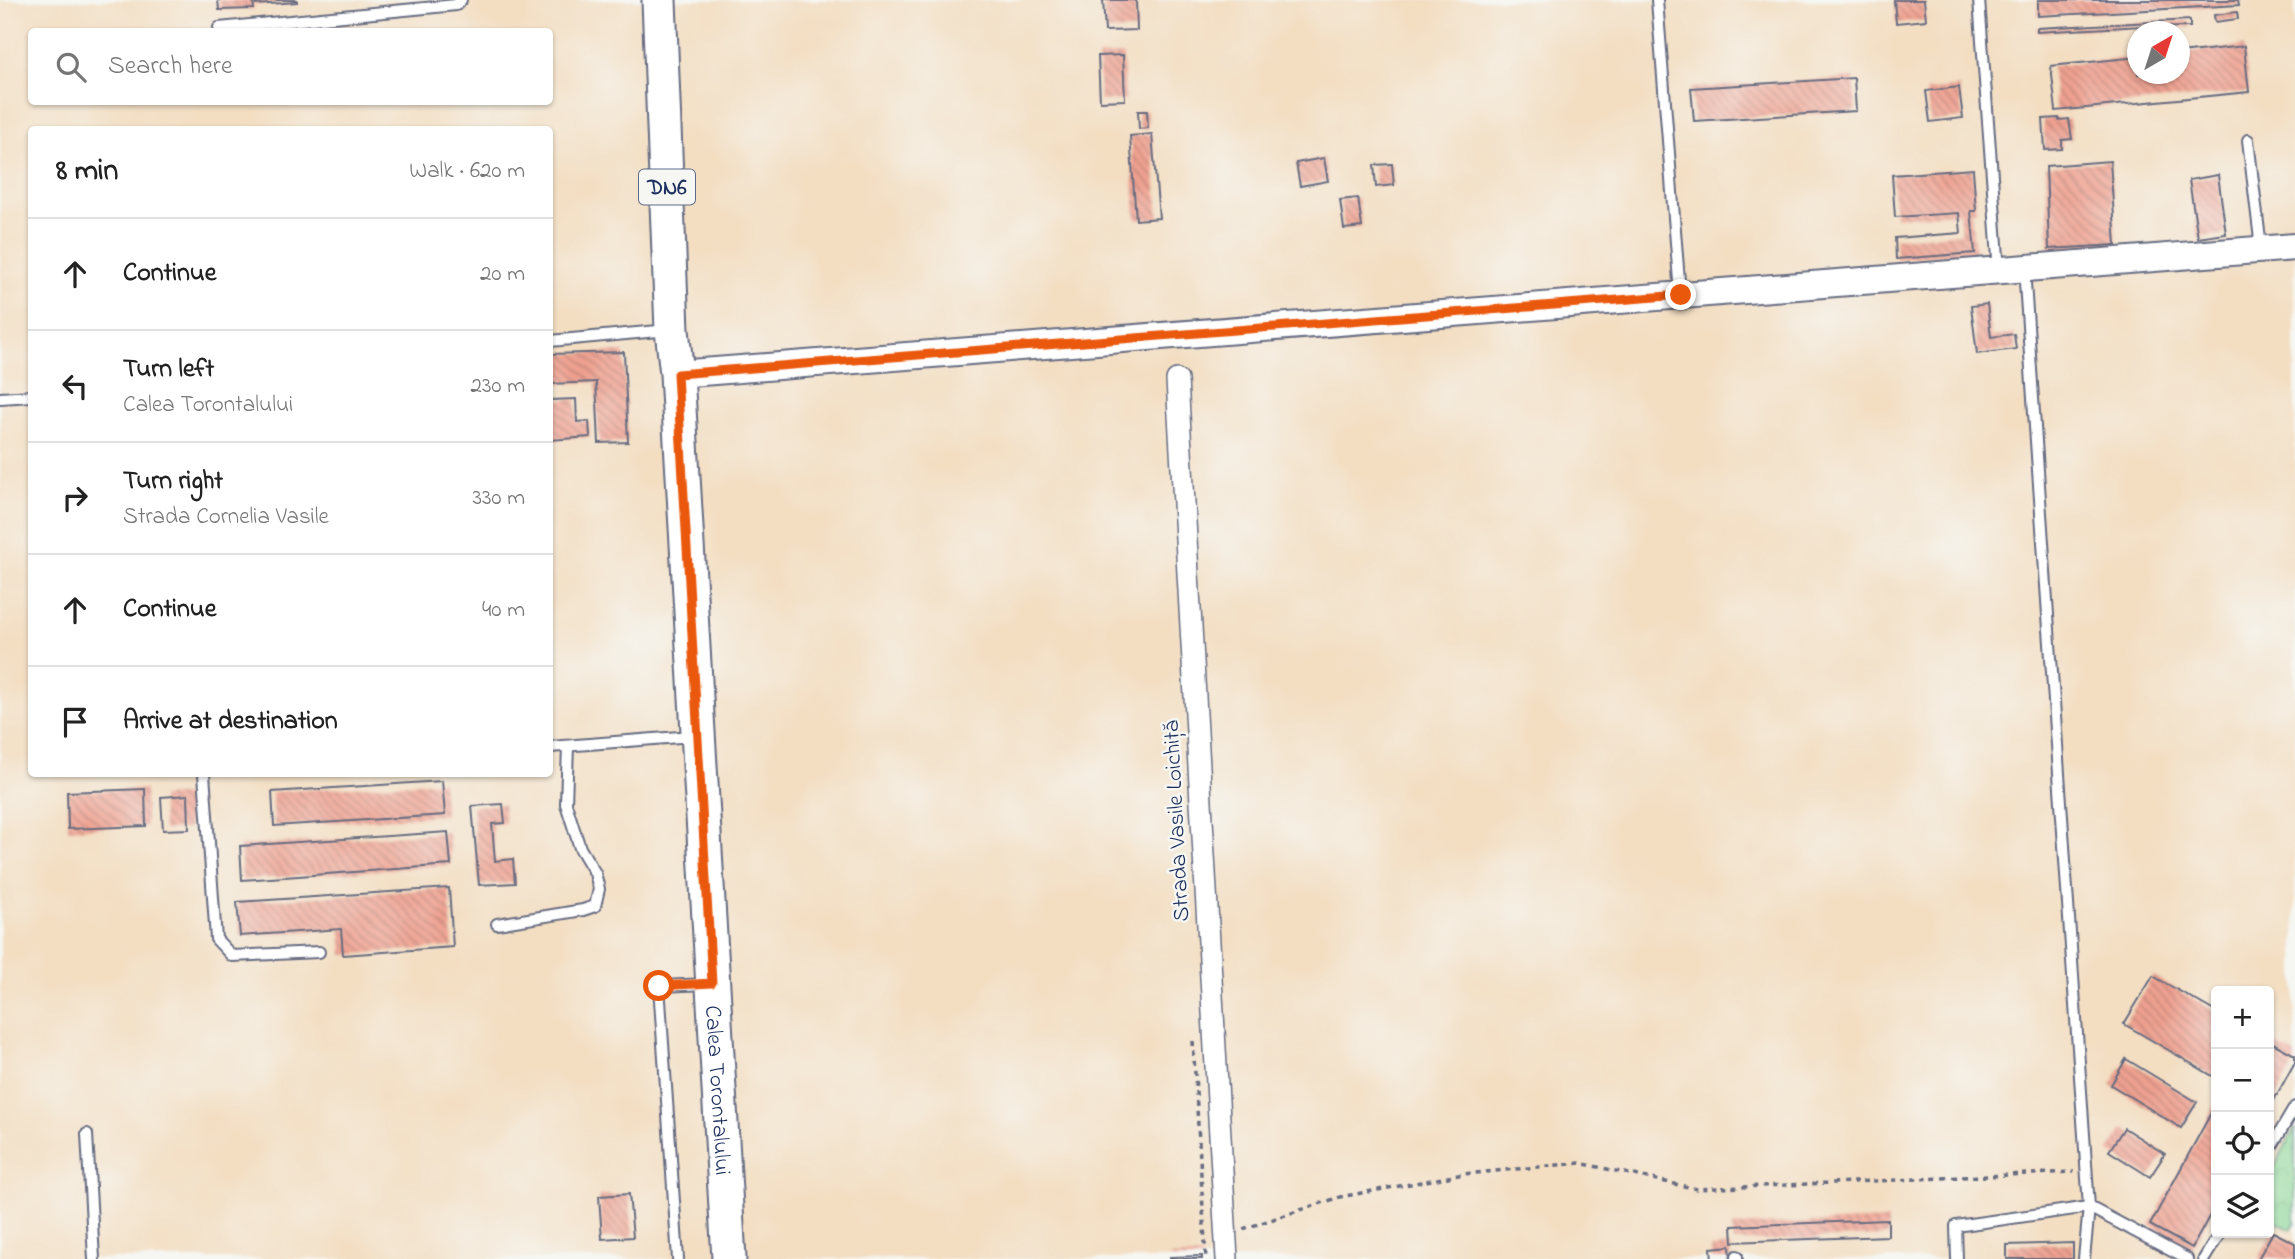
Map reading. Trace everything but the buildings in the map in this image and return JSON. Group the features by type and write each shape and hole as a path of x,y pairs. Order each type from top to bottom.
{"main road":[{"name":"Calea Torontalului","path":"659,0 672,330 677,374 729,1259"}],"street":[{"path":"677,374 2295,247"},
{"name":"Strada Vasile Loichiță","path":"1177,380 1227,1259"}],"lane":[{"path":"219,28 456,5 461,0"},
{"path":"1657,0 1681,295"},
{"path":"1979,0 2011,270 2087,1168 2089,1207 2084,1259"},
{"path":"2248,140 2261,250"},
{"path":"553,341 672,330"},
{"path":"0,398 28,396"},
{"path":"553,747 697,736"},
{"path":"497,924 595,906 599,889 595,873 580,848 566,804 568,746"},
{"path":"204,777 216,939 232,956 319,952"},
{"path":"678,1259 659,986 712,983"},
{"path":"2274,1143 2295,1107"},
{"path":"87,1134 94,1259"},
{"path":"1958,1259 1956,1226 2089,1207 2187,1259"},
{"path":"2204,1259 2217,1238"}],"path":[{"path":"1225,1230 1243,1229 1340,1197 1464,1174 1580,1163 1697,1189 2087,1168"}],"green space":[{"path":"2295,1128 2295,1223 2291,1230 2274,1221 2274,1168"}],"route":[{"path":"659,986 712,983 677,374 1681,295"}]}
